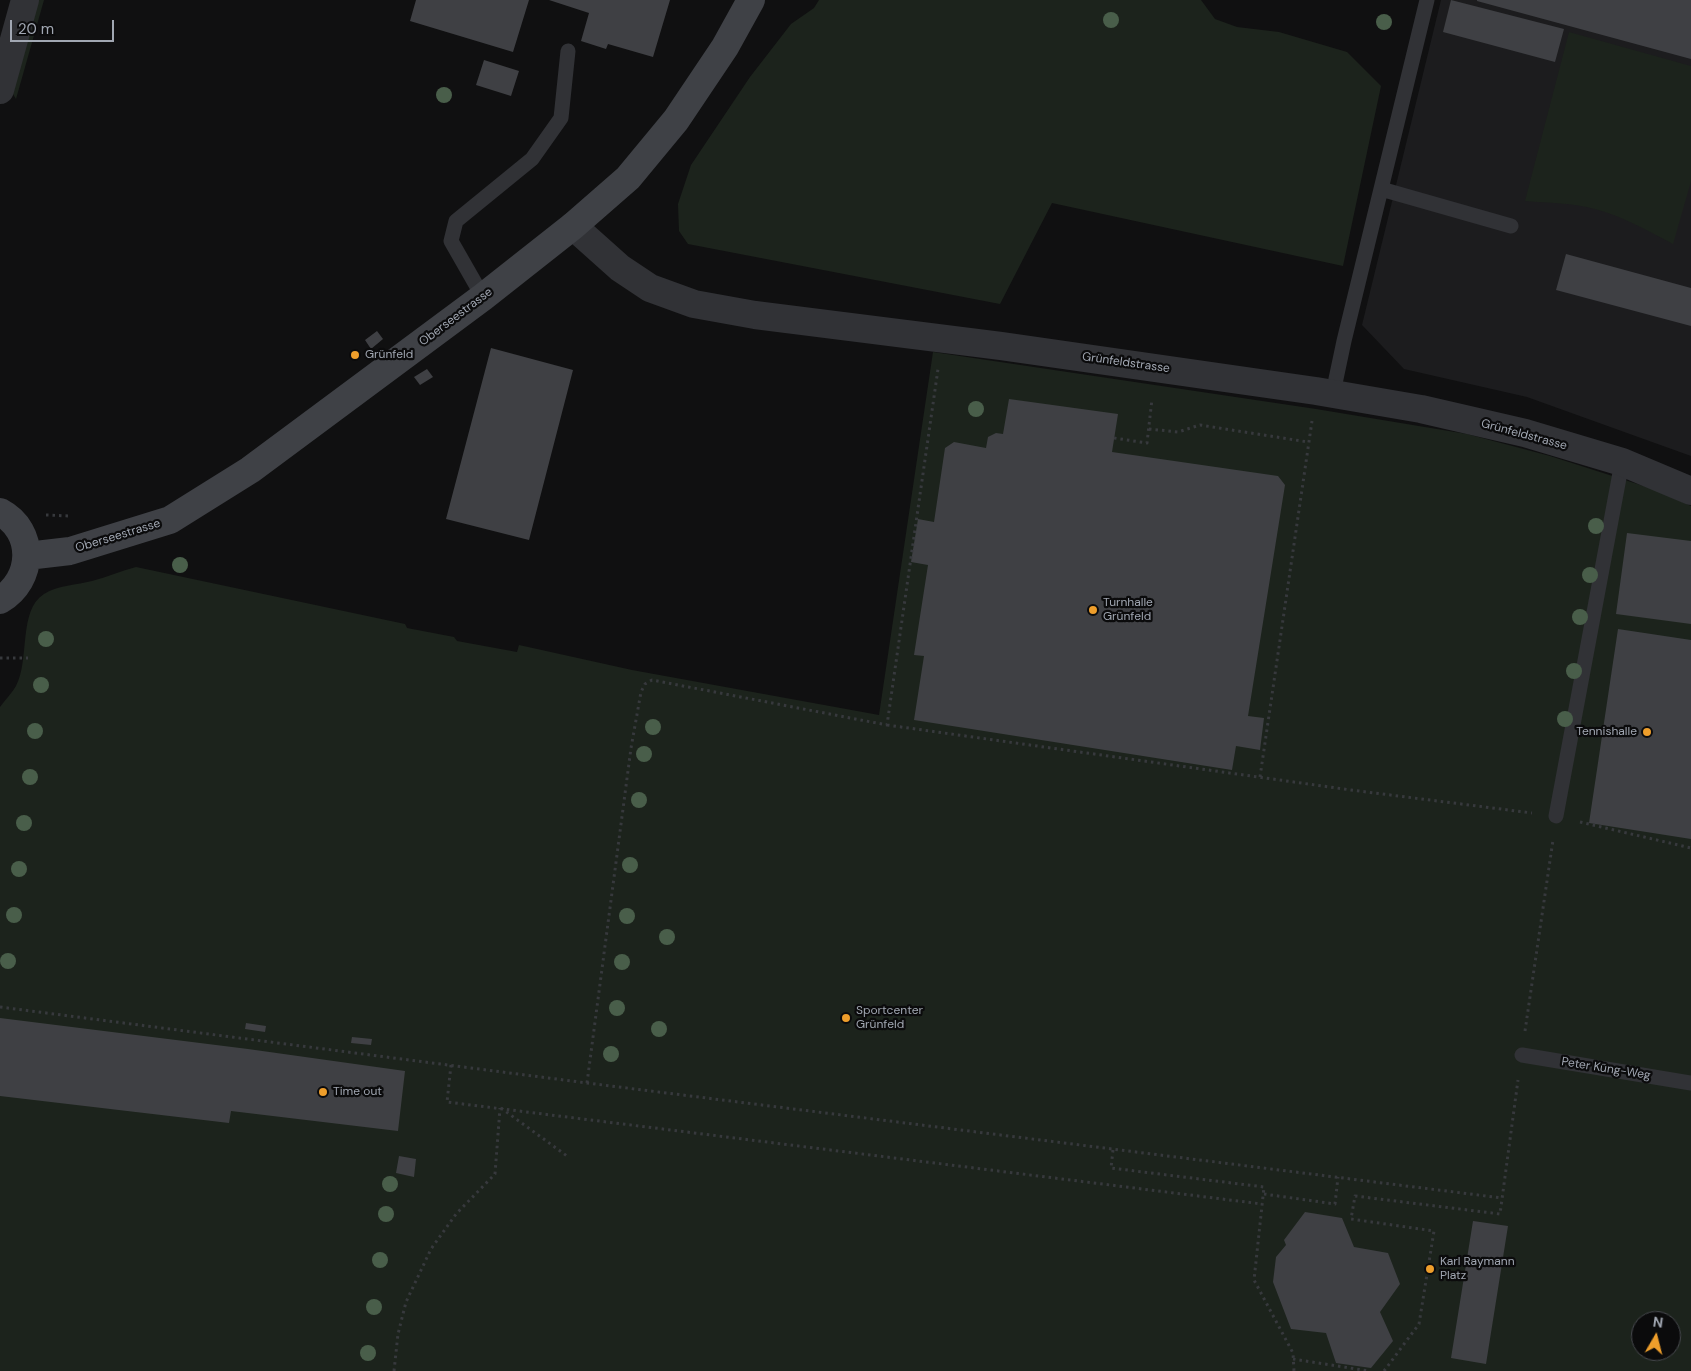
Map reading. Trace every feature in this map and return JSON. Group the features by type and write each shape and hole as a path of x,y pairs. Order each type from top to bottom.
{"street":[{"path":"0,90 26,0"},
{"name":"Oberseestrasse","path":"26,556 70,550 170,520 250,470 483,297 573,226 628,178 676,120 725,47 752,0"},
{"name":"Grünfeldstrasse","path":"573,226 620,268 650,288 694,304 755,315 1324,392 1421,409 1525,433 1622,462 1691,491"},
{"path":"0,512 11,520 22,534 26,556 24,573 21,579 13,590 0,600"}],"lane":[{"path":"1324,392 1381,189 1427,0"},
{"path":"483,297 450,241 456,221 532,159 561,118 568,51"},
{"path":"1381,189 1511,226"},
{"path":"1556,816 1622,462"},
{"name":"Peter Küng-Weg","path":"1522,1055 1691,1083"}],"path":[{"path":"887,725 942,339"},
{"path":"1260,777 1308,442 1324,392"},
{"path":"1114,438 1147,443 1152,403"},
{"path":"1149,429 1178,432 1200,425 1308,442"},
{"path":"41,512 47,515 78,515"},
{"path":"0,658 28,658"},
{"path":"587,1083 631,748 641,692 645,684 652,680 887,725 1556,816 1691,848"},
{"path":"1384,1371 1419,1324 1434,1230 1351,1219 1354,1196 1500,1214 1556,816"},
{"path":"0,1007 1502,1198"},
{"path":"451,1065 447,1102 1262,1204"},
{"path":"500,1108 567,1156"},
{"path":"394,1371 398,1334 406,1302 431,1249 456,1214 495,1174 500,1108"},
{"path":"1113,1150 1111,1168 1264,1187 1254,1280 1293,1353 1294,1371"},
{"path":"1264,1194 1335,1204 1338,1177"},
{"path":"1293,1359 1369,1371"}],"shaded area":[{"path":"35,0 44,0 16,99 10,89"},
{"path":"819,0 1201,0 1215,19 1237,27 1279,32 1347,52 1381,86 1343,266 1052,203 1000,304 688,244 679,231 678,204 691,165 750,77 791,24 814,8"},
{"path":"1441,0 1691,0 1691,456 1527,397 1404,369 1362,325"},
{"path":"1569,32 1691,66 1691,181 1673,244 1625,220 1595,209 1569,204 1525,201"},
{"name":"Sportcenter Grünfeld","path":"933,352 1316,409 1467,434 1550,456 1653,489 1691,506 1691,1371 0,1371 0,707 13,691 20,675 27,623 36,601 49,591 92,581 136,567 405,624 407,628 454,637 457,641 517,652 519,645 632,670 879,715"}],"building":[{"path":"416,0 529,0 513,52 410,21"},
{"path":"549,0 670,0 653,57 608,44 606,49 581,41 589,13"},
{"path":"1451,0 1564,29 1555,62 1443,32"},
{"path":"1691,0 1691,59 1477,1"},
{"path":"484,60 519,71 511,96 476,85"},
{"path":"1566,254 1691,288 1691,326 1556,290"},
{"path":"377,331 383,339 371,349 365,340"},
{"path":"491,348 573,370 529,540 446,519"},
{"path":"427,369 433,377 420,385 414,377"},
{"name":"Turnhalle Grünfeld","path":"1009,399 1118,414 1112,452 1278,476 1285,485 1248,716 1264,718 1260,750 1236,746 1232,770 914,720 924,656 914,655 928,565 911,562 918,519 934,522 945,448 954,442 986,448 988,437 996,433 1003,434"},
{"path":"1627,533 1691,541 1691,624 1616,614"},
{"name":"Tennishalle","path":"1618,629 1691,640 1691,839 1589,823"},
{"path":"0,1018 405,1071 398,1131 231,1111 229,1123 0,1096"},
{"path":"246,1023 266,1026 265,1032 245,1029"},
{"path":"352,1037 372,1039 371,1045 351,1043"},
{"path":"399,1156 416,1159 414,1177 396,1173"},
{"path":"1305,1212 1342,1218 1354,1247 1388,1253 1400,1284 1380,1312 1393,1341 1371,1368 1336,1363 1326,1333 1291,1329 1273,1282 1276,1257 1286,1245 1284,1240"},
{"path":"1473,1221 1508,1226 1486,1364 1451,1358"}],"place":[{"name":"Grünfeld","path":"355,355"},
{"name":"Turnhalle Grünfeld","path":"1093,610"},
{"name":"Tennishalle","path":"1647,732"},
{"name":"Sportcenter Grünfeld","path":"846,1018"},
{"name":"Time out","path":"323,1092"},
{"name":"Karl Raymann Platz","path":"1430,1269"}]}
